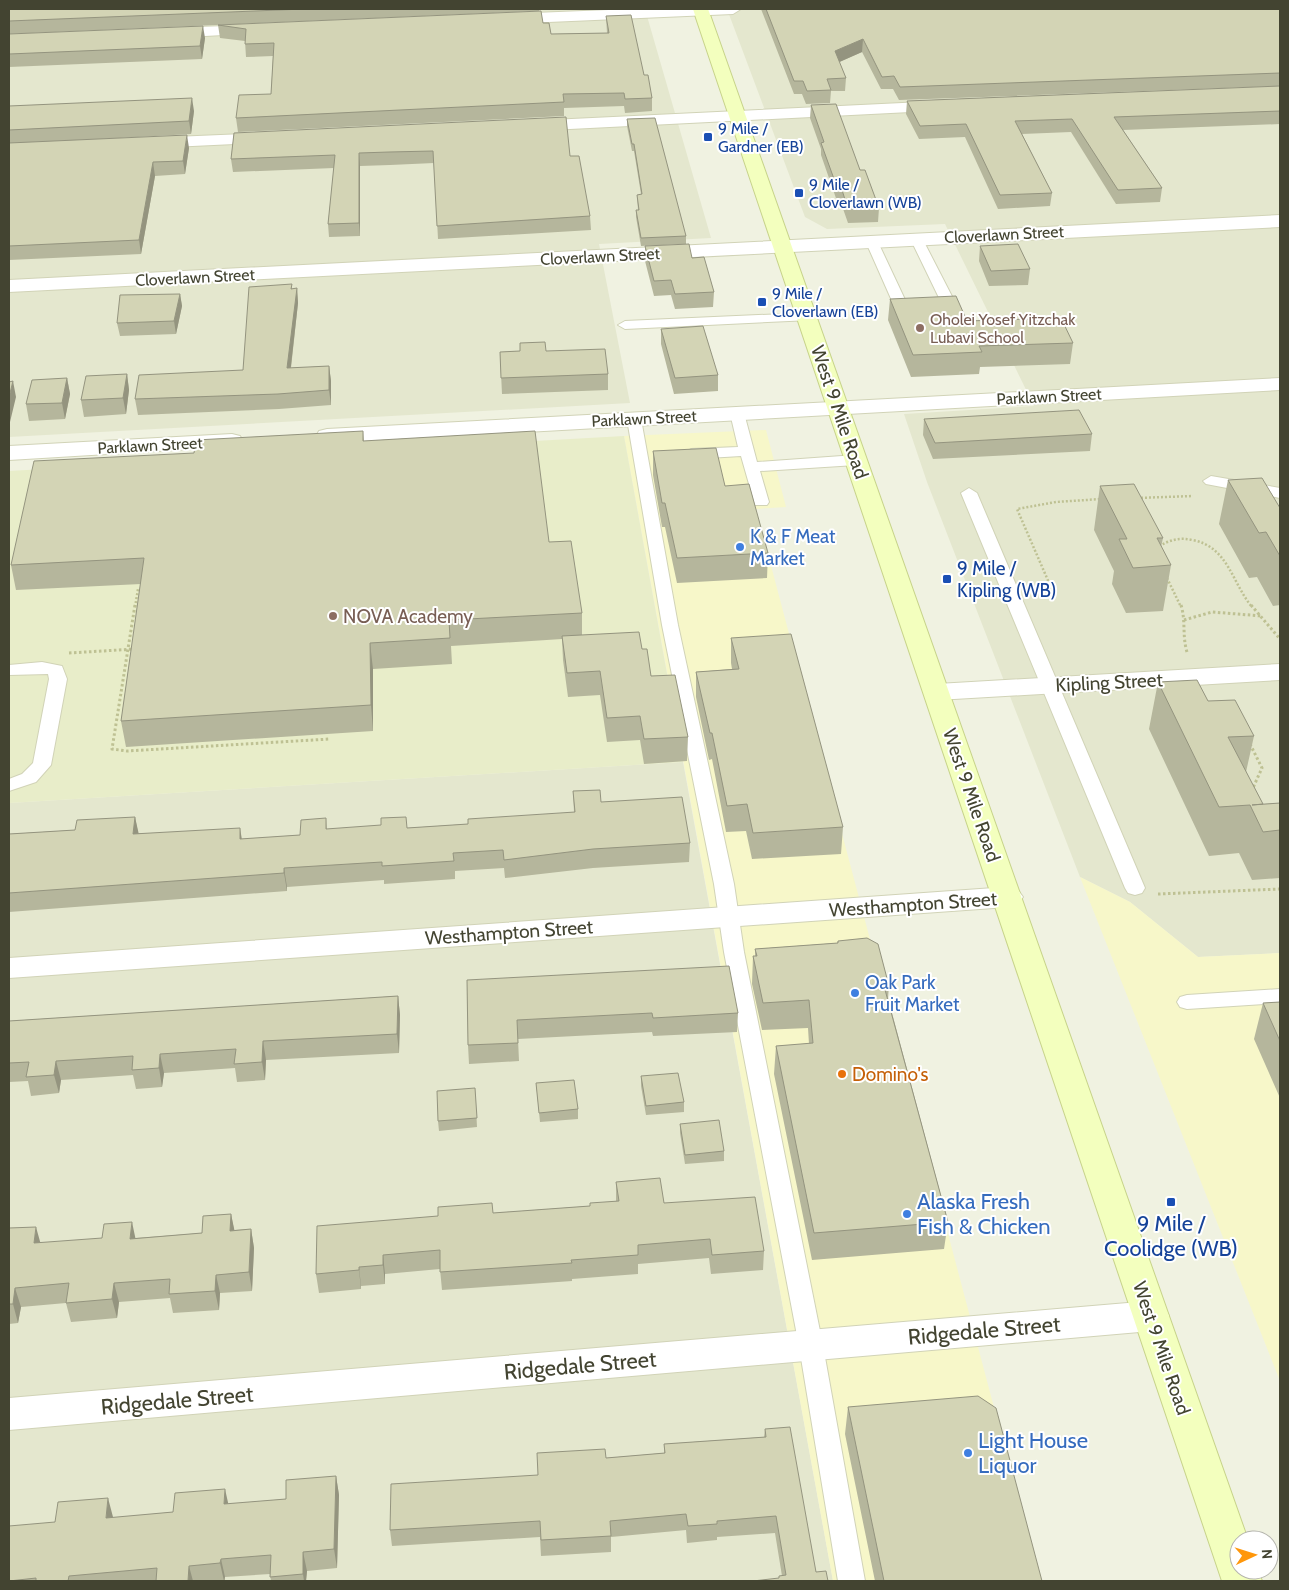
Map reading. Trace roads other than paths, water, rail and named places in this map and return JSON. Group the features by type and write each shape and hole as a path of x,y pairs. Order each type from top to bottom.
{"main road":[{"name":"West 9 Mile Road","path":"700,10 937,692 965,778 1008,897 1242,1581"}],"street":[{"path":"492,20 733,9"},
{"path":"156,34 275,29"},
{"path":"517,126 957,105"},
{"path":"128,144 288,137"},
{"name":"Cloverlawn Street","path":"9,286 782,245 875,246 919,244 1280,221"},
{"name":"Parklawn Street","path":"307,437 1280,384"},
{"name":"Parklawn Street","path":"9,453 257,440"},
{"name":"Kipling Street","path":"937,692 1280,672"},
{"name":"Westhampton Street","path":"9,968 1008,897"},
{"name":"Ridgedale Street","path":"9,1414 1151,1316"}],"lane":[{"path":"875,246 903,310 951,308 919,244"},
{"path":"625,325 806,317"},
{"path":"737,413 761,502"},
{"path":"634,419 670,625 724,884 767,1128 811,1346 852,1581"},
{"path":"678,455 747,451"},
{"path":"751,467 856,460"},
{"path":"1211,481 1280,493"},
{"path":"969,493 1136,888"},
{"path":"9,670 42,667 56,670 58,679 42,765 29,778 9,785"},
{"path":"1187,1002 1280,996"}],"place":[{"name":"9 Mile / Gardner (EB)","path":"708,137"},
{"name":"9 Mile / Cloverlawn (WB)","path":"799,193"},
{"name":"9 Mile / Cloverlawn (EB)","path":"762,302"},
{"name":"Oholei Yosef Yitzchak Lubavi School","path":"920,328"},
{"name":"K & F Meat Market","path":"740,547"},
{"name":"9 Mile / Kipling (WB)","path":"947,579"},
{"name":"NOVA Academy","path":"333,616"},
{"name":"Oak Park Fruit Market","path":"855,993"},
{"name":"Domino's","path":"842,1074"},
{"name":"9 Mile / Coolidge (WB)","path":"1171,1202"},
{"name":"Alaska Fresh Fish & Chicken","path":"907,1214"},
{"name":"Light House Liquor","path":"968,1453"}]}
